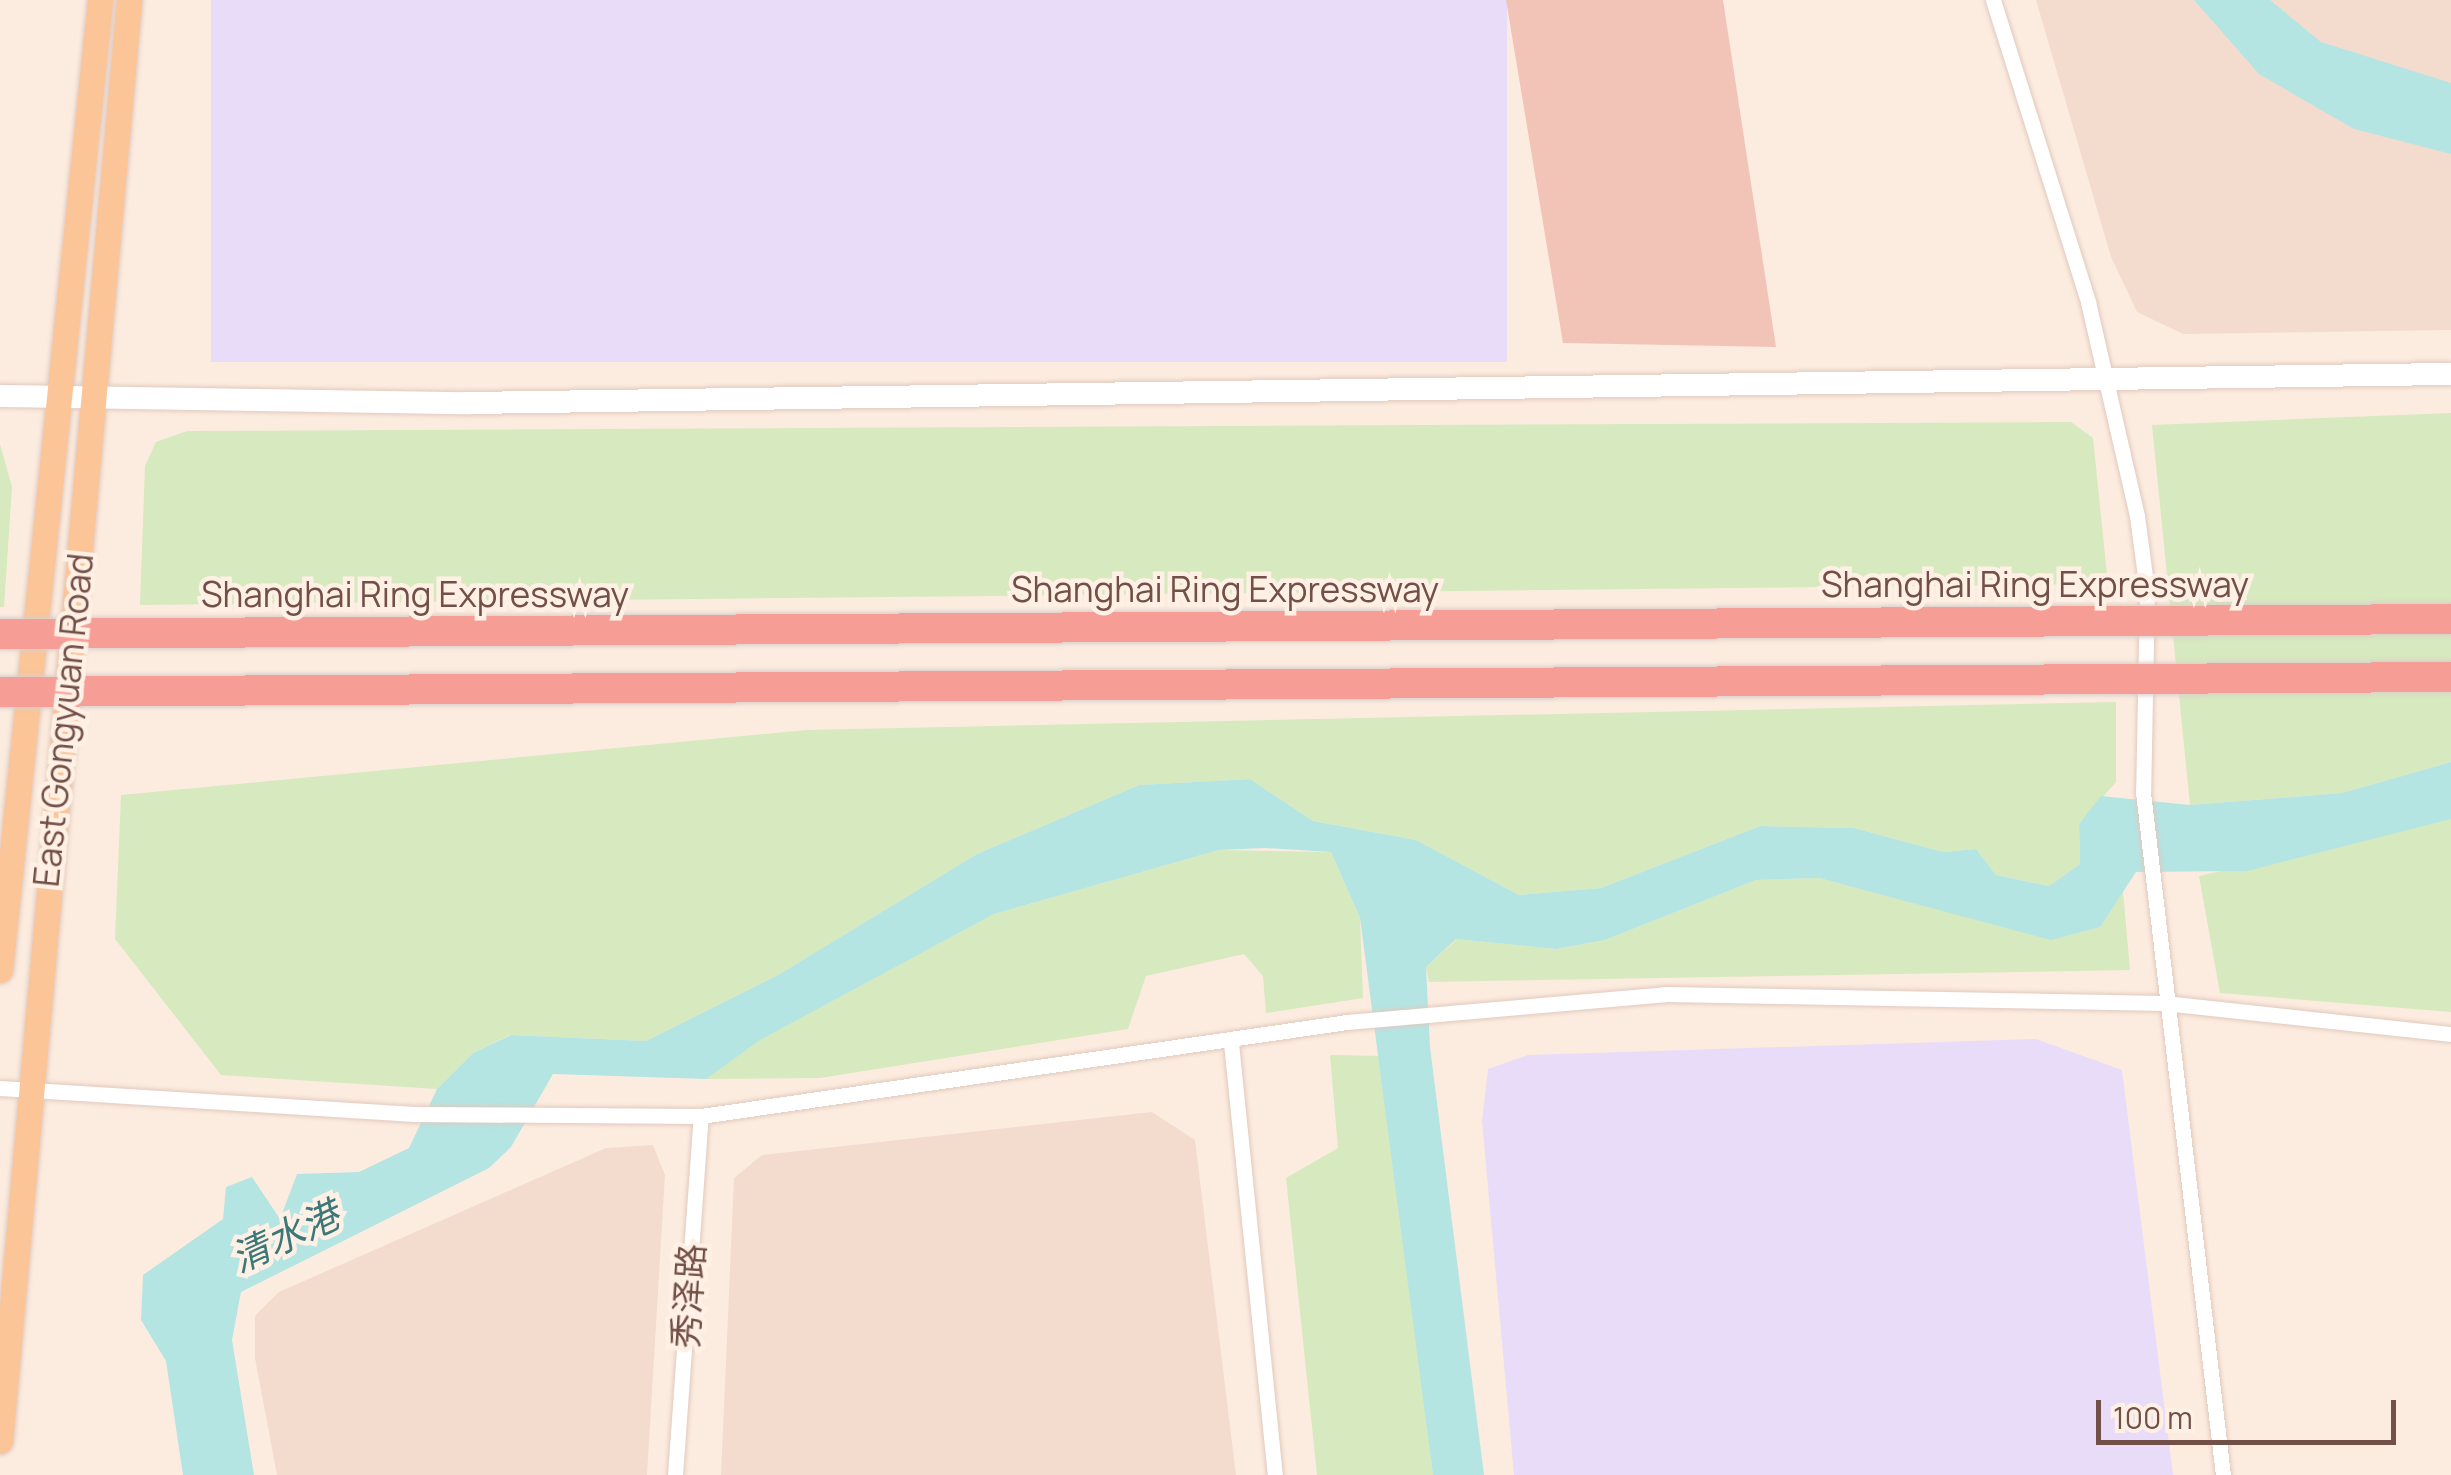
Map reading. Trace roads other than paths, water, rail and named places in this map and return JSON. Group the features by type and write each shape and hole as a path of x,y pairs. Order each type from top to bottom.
{"highway":[{"name":"Shanghai Ring Expressway","path":"0,634 2451,619"},
{"path":"0,692 2451,677"}],"main road":[{"name":"East Gongyuan Road","path":"0,970 100,0"},
{"name":"East Gongyuan Road","path":"0,1441 15,1089 94,393 130,0"}],"street":[{"path":"1994,0 2088,302 2147,592 2143,792 2222,1475"},
{"path":"0,396 94,393 468,403 2451,374"},
{"path":"15,1089 414,1114 701,1116 1231,1044 1347,1022 1666,994 2165,1002 2451,1034"},
{"path":"1231,1044 1274,1475"},
{"name":"秀泽路","path":"675,1475 701,1116"}],"water":[{"path":"2194,0 2270,0 2321,42 2451,83 2451,154 2354,129 2259,74"},
{"name":"清水港","path":"2451,762 2451,819 2247,871 2136,872 2100,927 2051,940 1819,878 1756,880 1605,940 1556,949 1456,939 1426,967 1430,1047 1484,1475 1433,1475 1360,918 1331,852 1265,848 1219,850 994,914 760,1040 706,1079 553,1074 511,1147 489,1168 241,1292 232,1340 254,1475 183,1475 166,1361 141,1320 143,1275 223,1219 226,1187 252,1177 280,1219 297,1174 359,1172 409,1148 437,1089 473,1053 511,1035 646,1041 778,975 977,854 1139,785 1250,779 1313,821 1416,840 1519,895 1601,888 1760,826 1854,828 1943,852 1976,849 1996,875 2049,886 2080,864 2079,824 2101,796 2190,805 2342,793"}]}
